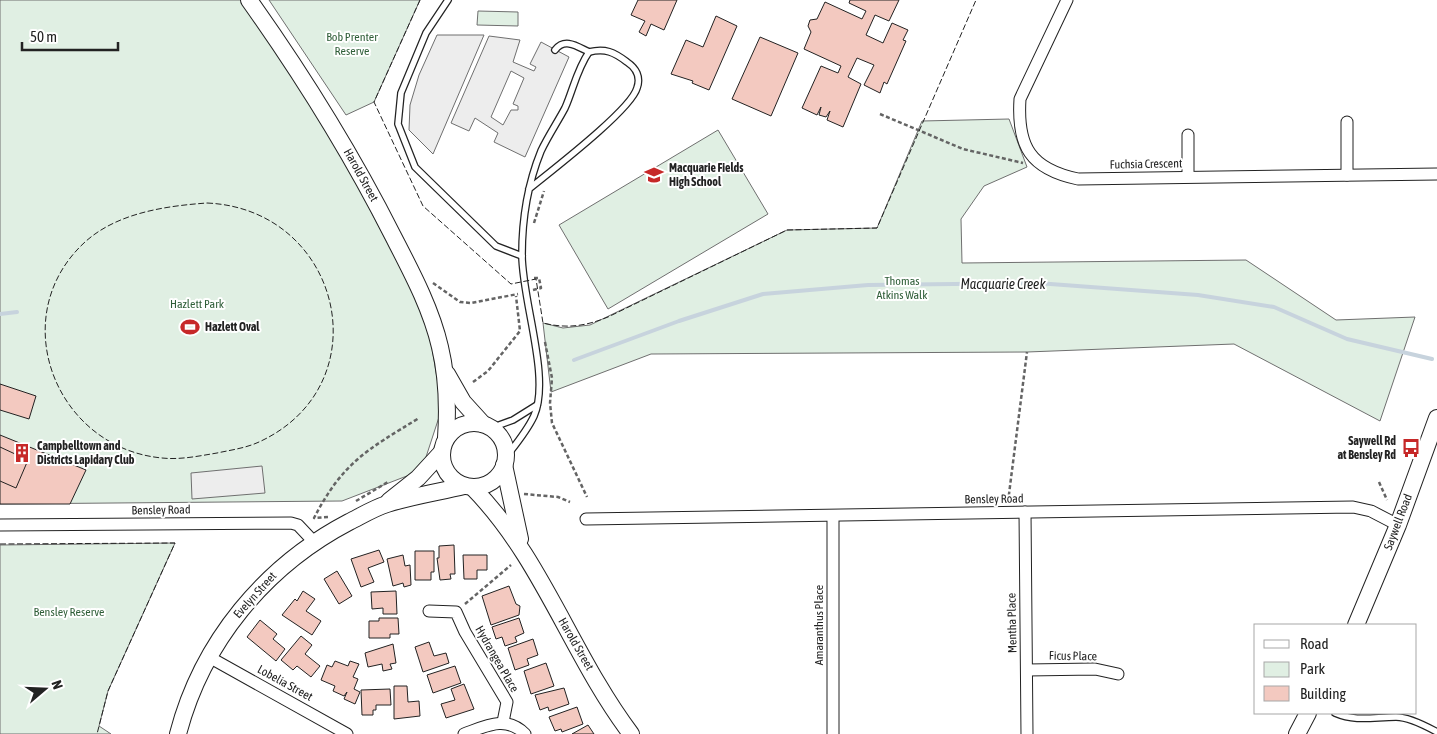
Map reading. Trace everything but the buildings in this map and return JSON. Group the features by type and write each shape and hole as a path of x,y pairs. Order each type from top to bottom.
{"main road":[{"name":"Harold Street","path":"249,0 308,86 372,195 406,261 431,317 444,365 447,406 443,445"},
{"name":"Harold Street","path":"444,365 463,402 487,426"},
{"name":"Saywell Road","path":"1356,624 1398,525 1437,418"},
{"path":"466,423 487,426 503,440 505,461 501,473 489,484 468,487 447,474 443,445 451,431 466,423"},
{"name":"Evelyn Street","path":"178,734 186,706 209,657 248,600 280,568 314,542 386,504 418,478 443,445"},
{"name":"Harold Street","path":"505,461 513,512 523,551"},
{"name":"Harold Street","path":"468,487 502,520 523,551 597,680 631,734"},
{"name":"Evelyn Street","path":"386,504 468,487"},
{"path":"1297,734 1307,714"}],"street":[{"name":"Fuchsia Crescent","path":"1067,0 1020,98 1021,134 1028,152 1048,169 1061,175 1078,179 1437,174"},
{"path":"1347,122 1347,175"},
{"path":"1188,135 1188,176"},
{"name":"Bensley Road","path":"586,519 1353,507 1371,512 1398,525"},
{"name":"Mentha Place","path":"1025,512 1027,734"},
{"name":"Amaranthus Place","path":"833,516 833,734"},
{"name":"Bensley Road","path":"0,525 291,523 298,525 314,542"},
{"path":"429,611 456,612"},
{"name":"Hydrangea Place","path":"456,612 465,632 507,702 503,722"},
{"name":"Lobelia Street","path":"209,657 347,734"},
{"name":"Ficus Place","path":"1027,670 1095,669 1118,674"},
{"path":"464,734 503,722 513,725 525,734"}],"lane":[{"path":"447,1 422,42 400,92 398,124 415,167 496,246 522,256"},
{"path":"529,189 594,135 620,110 637,90 639,80 637,71 632,65 613,52 598,50 589,52 572,43 562,44 555,50"},
{"path":"505,461 529,425 541,392 539,366 523,282 523,224 529,189 541,152 565,107 589,52"},
{"path":"487,426 513,420 537,404"},
{"path":"1338,714 1359,720 1404,718 1437,732"}],"path":[{"path":"880,114 963,149 1025,163"},
{"path":"534,226 544,191"},
{"path":"533,270 534,279 539,278 541,288 536,290"},
{"path":"432,282 460,302 471,303 516,294 520,331 488,371 473,382"},
{"path":"1007,512 1027,352"},
{"path":"550,403 552,423 587,497"},
{"path":"331,516 322,519 314,518 332,487 347,468 366,451 419,418"},
{"path":"348,506 395,478"},
{"path":"1378,482 1388,500"},
{"path":"522,494 558,497 570,502"},
{"path":"456,612 511,565"}],"green space":[{"name":"Hazlett Park","path":"0,0 241,0 324,121 412,290 430,336 442,408 425,460 412,474 342,501 0,504"},
{"name":"Bob Prenter Reserve","path":"269,0 420,0 374,102 346,115"},
{"path":"478,11 518,12 518,26 477,25"},
{"name":"Thomas Atkins Walk","path":"1009,119 1027,167 984,186 961,219 962,263 1246,260 1336,320 1415,317 1380,421 1234,344 1027,352 651,354 551,392 543,323 563,328 590,325 787,230 877,228 922,121"},
{"path":"718,130 768,214 608,309 559,225"},
{"name":"Bensley Reserve","path":"175,543 108,691 99,726 111,734 0,734 0,545"}],"shaded area":[{"path":"437,35 484,35 433,154 409,130 410,105 419,75"},
{"path":"489,36 520,40 513,62 534,71 536,67 530,64 541,42 569,57 525,157 494,142 498,133 475,118 469,131 451,123","holes":["511,71 524,78 513,104 518,106 518,110 511,110 503,125 491,117"]},
{"path":"262,466 265,493 192,499 191,473"}],"waterway":[{"name":"Macquarie Creek","path":"574,360 679,321 763,294 868,285 1037,283 1198,295 1274,307 1347,339 1432,359"},
{"name":"Macquarie Creek","path":"0,314 17,312"}],"fence":[{"path":"420,0 374,102 423,206 511,284 536,279 543,323 568,326 592,323 608,317 787,230 877,228 976,0"},
{"path":"207,203 253,213 290,235 315,266 330,303 333,343 322,381 298,416 259,442 249,446 217,453 176,458 162,458 125,449 93,430 69,405 53,374 46,340 48,306 61,272 85,242 98,232 112,224 142,213 175,206 207,203"},
{"path":"0,544 175,543 108,691 97,734"}],"place":[{"name":"Macquarie Fields High School","path":"654,175"},
{"name":"Hazlett Oval","path":"190,327"},
{"name":"Saywell Rd at Bensley Rd","path":"1411,448"},
{"name":"Campbelltown and Districts Lapidary Club","path":"22,453"}]}
